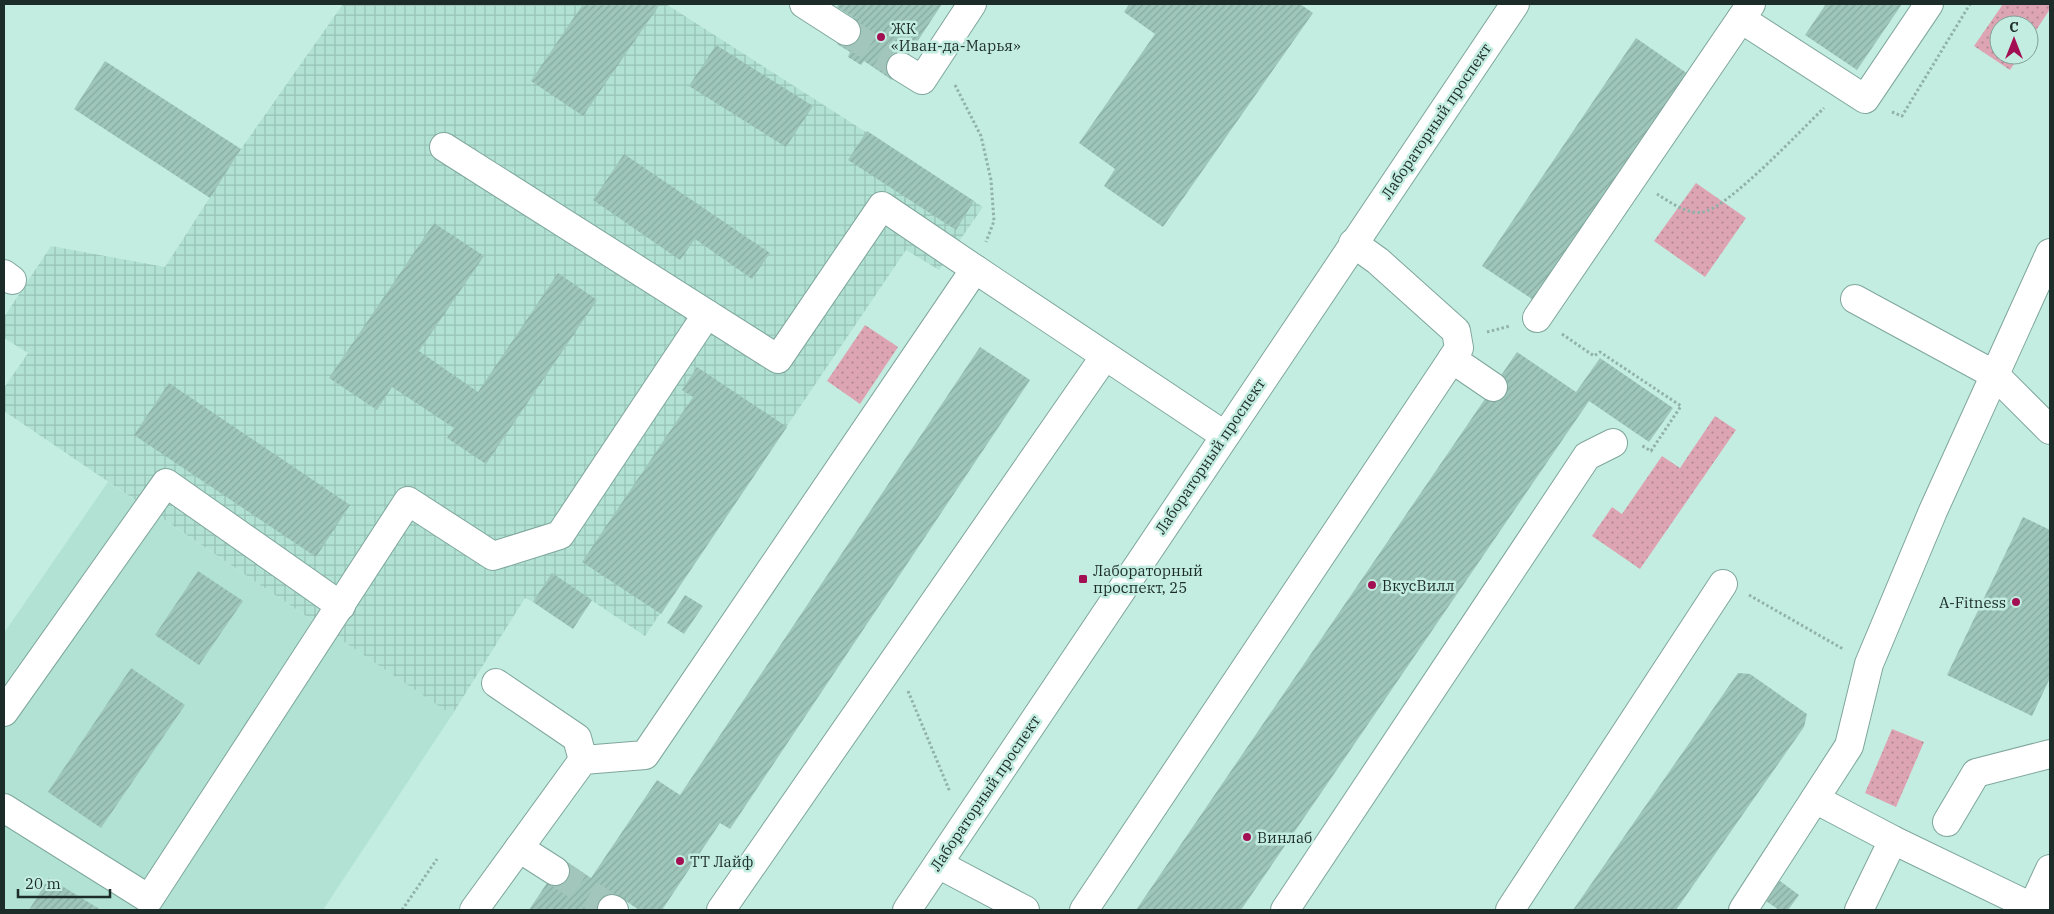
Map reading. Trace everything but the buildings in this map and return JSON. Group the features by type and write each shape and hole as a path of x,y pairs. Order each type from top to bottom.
{"street":[{"path":"804,4 846,31"},
{"path":"901,67 922,80 972,4"},
{"name":"Лабораторный проспект","path":"906,910 1515,4"},
{"path":"1537,318 1746,12 1856,93 1929,4"},
{"path":"444,147 778,359 882,206 979,258 1105,356 1224,435"},
{"path":"1084,910 1455,353 1456,331 1378,261 1353,244"},
{"path":"1742,910 1849,746 1869,664 1933,512 2050,253"},
{"path":"474,910 583,760 645,755 979,258"},
{"path":"1855,299 1995,375 2050,430"},
{"path":"4,808 149,899 408,501 494,556 560,535 707,314"},
{"path":"1455,353 1493,387"},
{"path":"721,910 1105,356"},
{"path":"1285,910 1587,456 1613,443"},
{"path":"4,712 166,483 341,606"},
{"path":"1510,910 1723,584"},
{"path":"496,683 576,738 583,760"},
{"path":"1947,822 1976,773 2050,754"},
{"path":"1815,799 1893,840 2035,909 2050,869"},
{"path":"1859,910 1893,840"},
{"path":"519,848 555,871"},
{"path":"938,864 1025,910"}],"path":[{"path":"1633,178 1678,208 1702,212 1724,203 1856,93 1902,116 1970,4"},
{"path":"938,56 964,99 981,136 991,180 994,221 979,258"},
{"path":"1455,353 1482,334 1537,318 1594,356 1600,352 1682,406 1652,450 1643,445 1613,443"},
{"path":"1723,584 1741,591 1869,664"},
{"path":"894,660 953,799"},
{"path":"402,910 437,859"}],"shaded area":[{"path":"343,4 666,4 983,207 939,270 906,250 645,636 552,574 533,602 525,598 452,715 4,411 4,388 28,353 4,338 4,317 51,246 165,267 241,149"},
{"path":"2003,4 2050,4 2050,9 2039,26 2039,15 1995,15"},
{"path":"1989,24 1989,56 1974,46"},
{"path":"2002,65 2013,65 2010,70"},
{"path":"1696,183 1746,218 1705,277 1654,241"},
{"path":"865,325 898,347 860,404 827,381"},
{"path":"1715,416 1736,430 1640,569 1592,536 1612,507 1622,514 1662,456 1680,468"},
{"path":"108,482 452,715 323,910 4,910 4,633"},
{"path":"1892,729 1924,742 1896,807 1865,793"}],"tunnel":[{"path":"846,31 901,67"},
{"path":"555,871 612,909"}],"place":[{"name":"ЖК «Иван-да-Марья»","path":"881,37"},
{"name":"Лабораторный проспект, 25","path":"1083,579"},
{"name":"ВкусВилл","path":"1372,585"},
{"name":"A-Fitness","path":"2016,602"},
{"name":"Винлаб","path":"1247,837"},
{"name":"ТТ Лайф","path":"680,861"}]}
